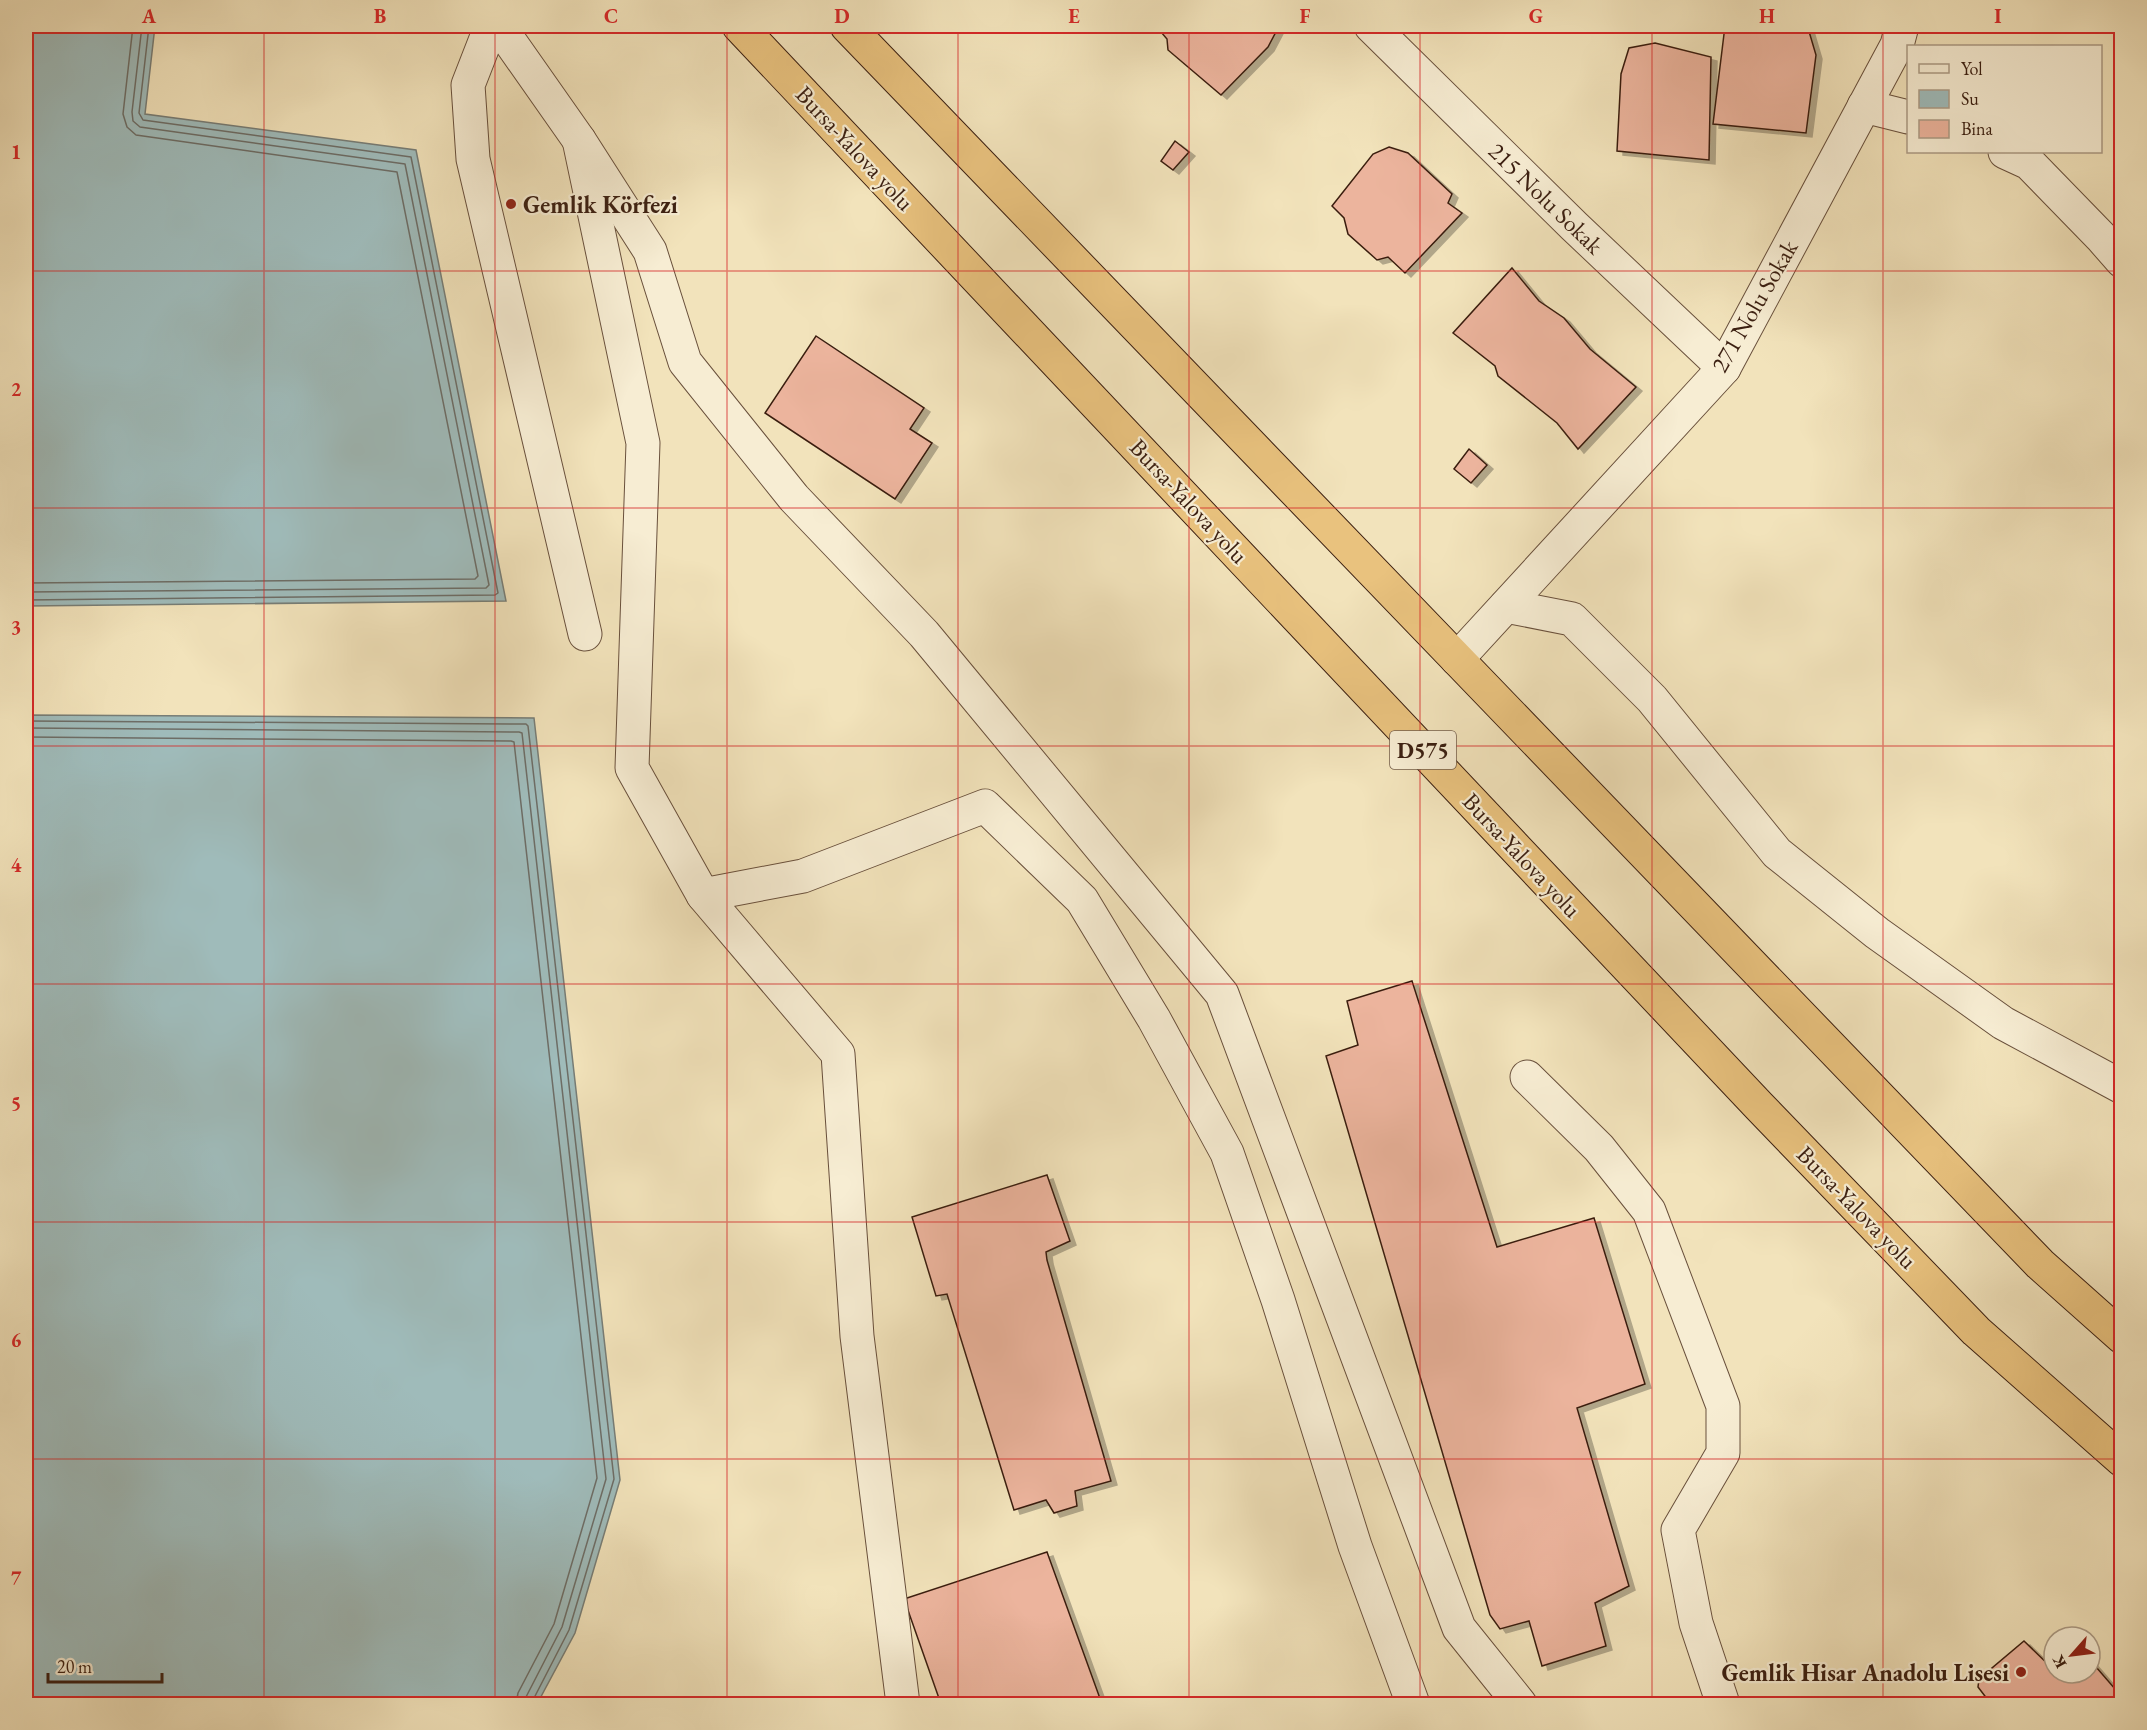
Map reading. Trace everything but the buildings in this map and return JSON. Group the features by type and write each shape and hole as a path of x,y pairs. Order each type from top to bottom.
{"highway":[{"name":"Bursa-Yalova yolu","path":"739,26 1775,1123 1976,1331 2121,1460"},
{"path":"847,26 2032,1256 2121,1337"}],"street":[{"path":"491,26 468,85 473,159 585,634"},
{"path":"499,26 579,140 650,251 685,362 794,498 924,634 1222,994 1459,1628 1520,1704"},
{"name":"215 Nolu Sokak","path":"1371,26 1574,226 1724,368"},
{"name":"271 Nolu Sokak","path":"1457,659 1724,368 1897,45 1902,26"},
{"path":"1864,106 1907,117"},
{"path":"579,140 643,443 632,768 704,895 838,1054 857,1336 903,1704"},
{"path":"2007,153 2029,164 2101,237 2121,261"},
{"path":"1506,606 1572,619 1652,699 1777,853 1877,933 2003,1023 2121,1088"},
{"path":"704,895 803,876 986,806 1082,900 1154,1019 1227,1153 1278,1300 1355,1546 1414,1704"},
{"path":"1527,1077 1599,1148 1648,1211 1723,1406 1723,1453 1678,1530 1696,1623 1723,1704"}],"water":[{"path":"26,26 155,26 145,114 416,150 506,601 26,606"},
{"path":"26,715 534,718 620,1480 575,1633 537,1704 26,1704"}],"place":[{"name":"Gemlik Körfezi","path":"511,204"},
{"name":"Gemlik Hisar Anadolu Lisesi","path":"2021,1672"}]}
